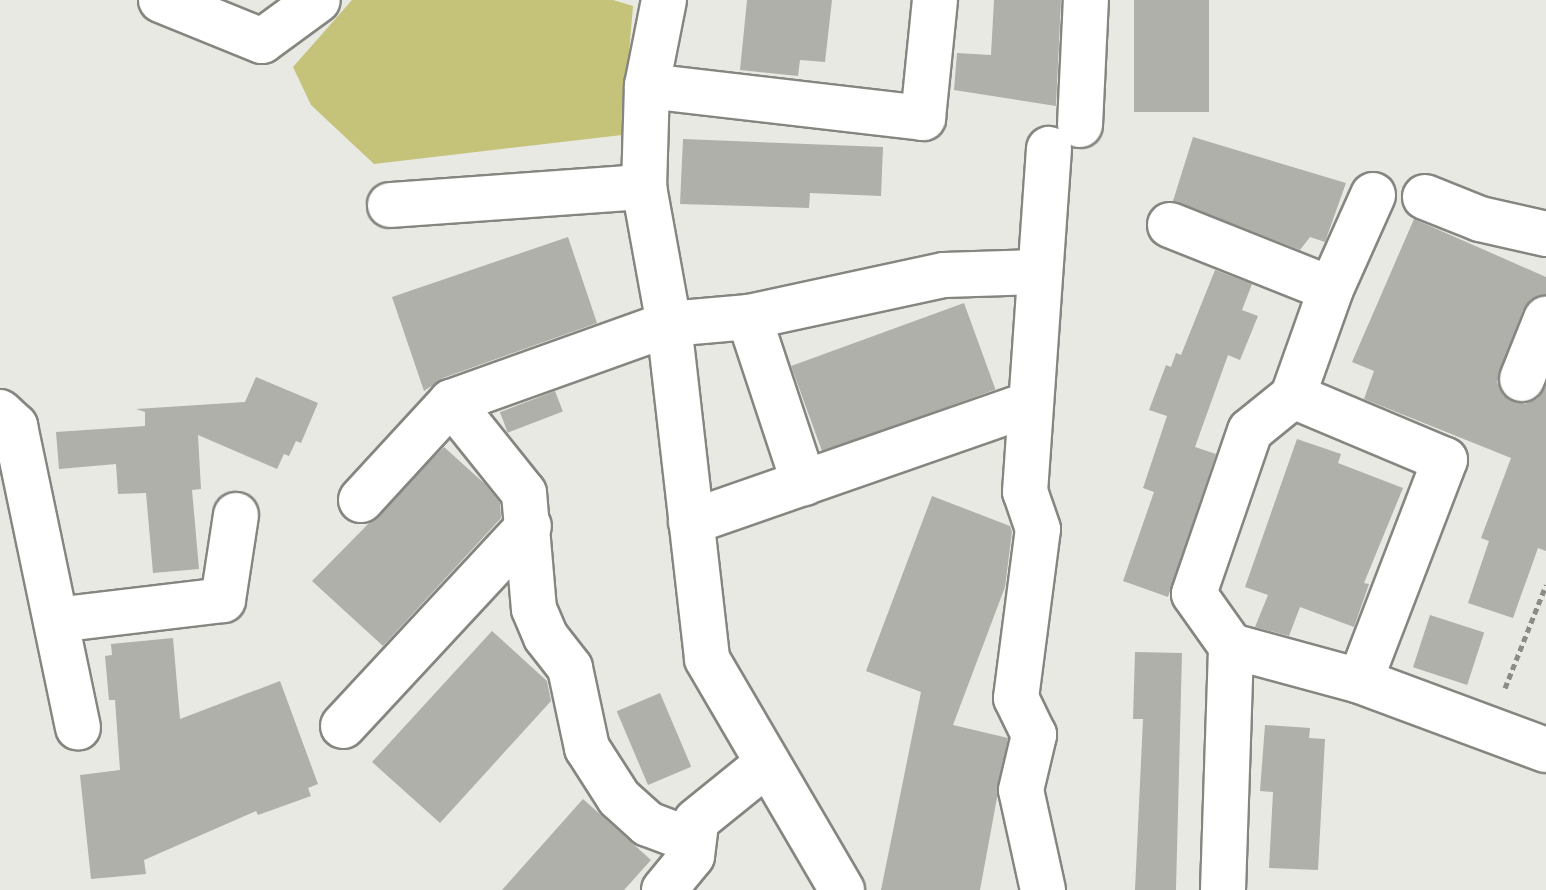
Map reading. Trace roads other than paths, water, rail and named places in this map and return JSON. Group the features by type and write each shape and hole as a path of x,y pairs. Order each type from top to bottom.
{"street":[{"path":"161,0 262,41 318,0"},
{"path":"664,0 647,86 644,187 669,324 707,659 842,890"},
{"path":"647,86 923,118 935,0"},
{"path":"1043,890 1021,790 1034,735 1016,698 1038,529 1025,492 1029,404 1038,272 1086,0"},
{"path":"390,205 644,187"},
{"path":"1223,890 1231,646 1194,594 1250,431 1293,396 1331,289 1373,195"},
{"path":"1425,197 1480,219 1546,234"},
{"path":"1170,225 1331,289"},
{"path":"361,500 451,402 669,324 749,317 944,275 1038,272"},
{"path":"749,317 804,483"},
{"path":"1522,379 1546,319"},
{"path":"1293,396 1445,460 1360,681"},
{"path":"451,402 524,493 534,609 546,637 570,668 587,748 619,798 648,824 693,841"},
{"path":"691,522 1029,404"},
{"path":"0,412 15,426 78,727"},
{"path":"56,620 223,600 236,515"},
{"path":"343,726 529,526"},
{"path":"1231,646 1360,681 1546,750"},
{"path":"664,890 692,856 696,821 768,763"}]}
